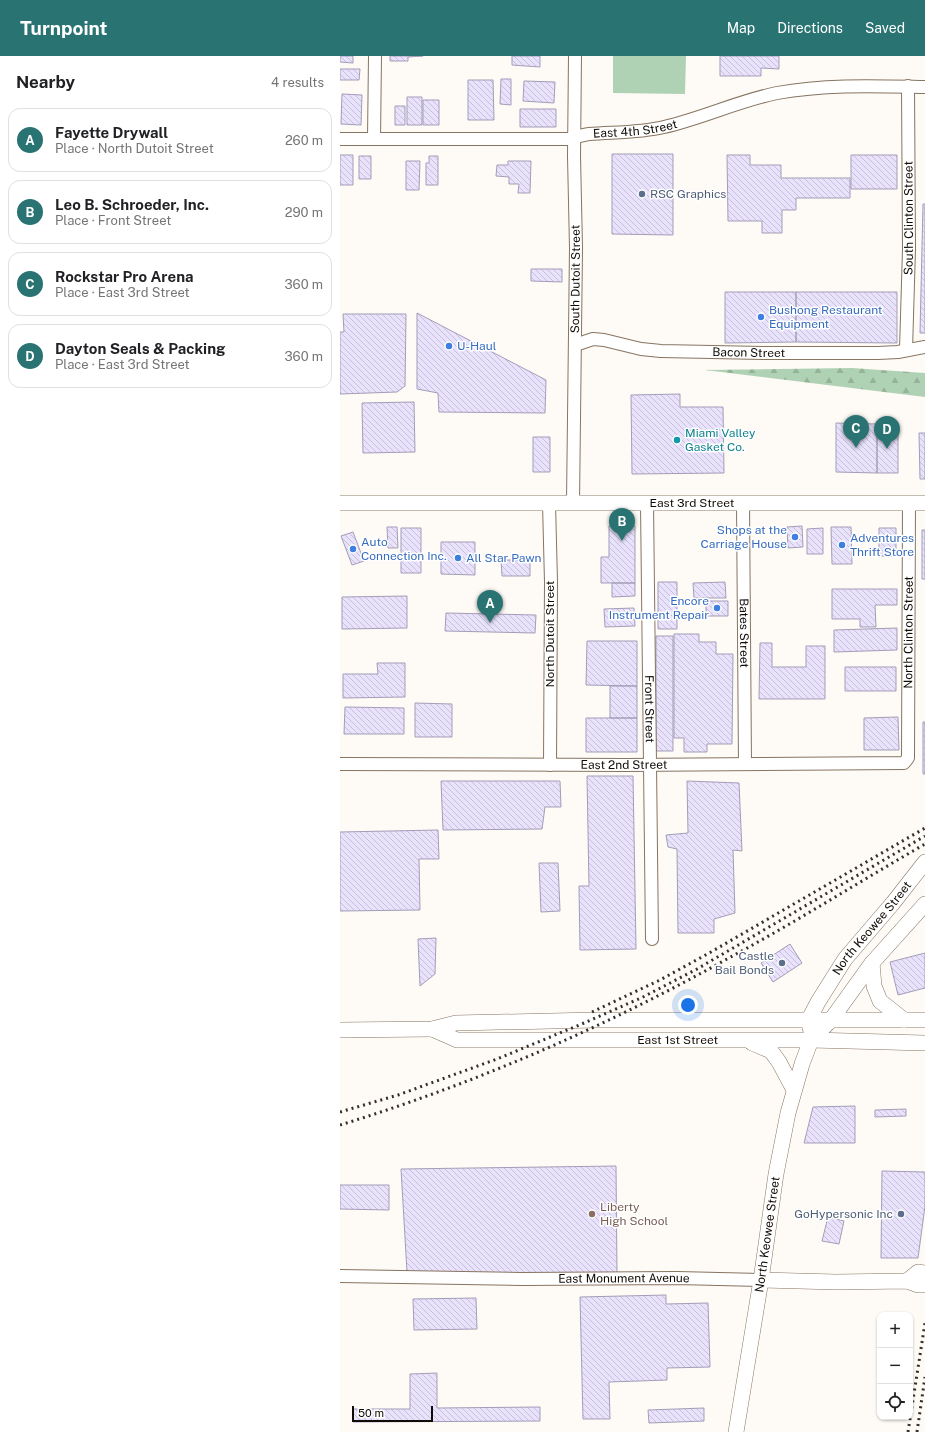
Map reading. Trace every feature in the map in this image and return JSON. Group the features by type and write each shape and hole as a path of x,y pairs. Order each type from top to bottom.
{"main road":[{"name":"East 3rd Street","path":"340,503 925,503"},
{"name":"North Keowee Street","path":"736,1432 761,1280 776,1174 794,1090 811,1040 809,1019 828,983 845,959 893,903 925,862"},
{"name":"North Keowee Street","path":"811,1040 831,1020 872,963 925,904"},
{"path":"872,963 874,986 880,1001 904,1020"},
{"name":"East 1st Street","path":"340,1030 432,1029 456,1022 809,1019 925,1020"},
{"name":"East 1st Street","path":"432,1029 457,1040 811,1040 925,1043"},
{"path":"743,1040 771,1051 779,1062 794,1090"},
{"name":"East Monument Avenue","path":"907,1281 918,1272 925,1272"},
{"name":"East Monument Avenue","path":"761,1280 836,1282 907,1281 918,1285 925,1285"}],"street":[{"path":"374,139 375,56"},
{"name":"South Dutoit Street","path":"573,503 575,345 575,56"},
{"name":"East 4th Street","path":"340,139 568,139 588,134 634,132 663,128 698,118 752,99 776,93 850,86 925,87"},
{"name":"South Clinton Street","path":"906,350 909,249 908,86"},
{"name":"Bacon Street","path":"575,345 588,339 593,339 604,340 641,349 661,351 878,353 898,352 925,347"},
{"name":"North Dutoit Street","path":"549,503 551,582 550,765"},
{"name":"Front Street","path":"647,503 652,940"},
{"name":"Bates Street","path":"743,503 745,764"},
{"name":"North Clinton Street","path":"906,761 908,758 909,503"},
{"name":"East 2nd Street","path":"340,764 745,764 904,763 906,761"},
{"name":"East Monument Avenue","path":"340,1276 521,1279 677,1278 761,1280"}],"green space":[{"path":"613,56 686,56 685,94 613,93"},
{"path":"852,368 925,373 925,397 705,370"}],"building":[{"path":"340,56 353,56 353,63 340,62"},
{"path":"390,56 423,56 408,57 408,61 390,61"},
{"path":"512,56 540,56 540,67 512,65"},
{"path":"720,56 779,56 779,69 761,68 761,76 720,76"},
{"path":"340,69 360,69 359,80 340,80"},
{"path":"501,79 511,79 511,105 500,104"},
{"path":"468,80 493,80 494,120 468,120"},
{"path":"524,81 555,82 554,103 523,101"},
{"path":"342,94 362,95 361,125 341,124"},
{"path":"407,97 422,97 422,125 407,125"},
{"path":"423,100 439,100 439,125 423,125"},
{"path":"395,106 405,106 405,125 395,125"},
{"path":"520,109 556,109 556,127 520,127"},
{"name":"RSC Graphics","path":"612,154 673,154 673,235 612,234"},
{"path":"340,155 353,155 353,185 340,185"},
{"path":"727,155 750,155 750,165 781,165 781,178 850,178 850,198 796,198 796,210 782,210 782,233 762,233 762,221 728,221"},
{"path":"851,155 897,155 897,189 851,189"},
{"path":"359,156 371,156 371,179 359,179"},
{"path":"429,156 438,156 438,185 426,185 426,163 429,163"},
{"path":"406,161 420,161 419,190 406,190"},
{"path":"508,161 531,161 530,193 518,193 519,184 509,184 509,177 496,176 497,165 508,165"},
{"path":"923,204 925,204 925,333 920,333"},
{"path":"531,269 562,269 562,282 531,281"},
{"name":"Bushong Restaurant Equipment","path":"725,292 796,292 796,342 725,343"},
{"path":"796,292 897,292 897,343 796,342"},
{"name":"U-Haul","path":"417,313 546,380 545,413 439,412 438,393 417,389"},
{"path":"343,314 406,314 405,386 397,392 340,394 340,332 344,332"},
{"name":"Miami Valley Gasket Co.","path":"680,394 680,407 723,407 724,473 632,474 631,395"},
{"path":"414,402 415,452 363,453 362,403"},
{"path":"836,423 877,424 877,473 836,472"},
{"path":"877,424 898,424 898,473 877,473"},
{"path":"919,433 925,433 925,479 920,479"},
{"path":"533,437 550,437 550,472 533,472"},
{"path":"609,526 635,526 635,583 601,583 601,557 609,557"},
{"name":"Shops at the Carriage House","path":"802,526 803,547 788,548 787,527"},
{"path":"387,527 397,527 398,548 388,548"},
{"name":"Adventures Thrift Store","path":"831,527 851,527 852,564 832,564"},
{"path":"401,528 421,528 421,573 401,573"},
{"path":"823,528 823,554 807,554 807,529"},
{"path":"879,528 896,528 896,556 879,556"},
{"path":"922,530 925,530 925,579 922,579"},
{"name":"Auto Connection Inc.","path":"353,532 364,561 352,565 341,536"},
{"name":"All Star Pawn","path":"441,542 475,542 475,575 441,574"},
{"path":"501,560 530,560 530,576 502,576"},
{"path":"658,582 677,582 677,629 658,629"},
{"path":"725,582 726,598 694,598 693,583"},
{"path":"612,583 635,583 635,596 612,597"},
{"path":"832,589 897,589 897,605 875,605 876,627 860,627 860,619 832,619"},
{"path":"407,596 407,628 342,629 342,597"},
{"name":"Encore Instrument Repair","path":"706,601 728,601 728,616 706,616"},
{"path":"634,608 635,626 605,627 604,609"},
{"path":"446,613 536,615 535,633 445,631"},
{"path":"897,628 897,650 834,652 834,630"},
{"path":"674,634 699,634 699,642 716,642 716,654 733,654 732,744 707,744 707,752 684,752 684,738 674,738"},
{"path":"656,636 673,636 673,751 656,751"},
{"path":"587,641 637,641 637,686 586,685"},
{"path":"760,643 772,643 772,667 806,667 806,646 825,646 825,699 759,699"},
{"path":"377,663 405,663 405,697 343,698 343,674 378,674"},
{"path":"845,667 896,667 896,691 845,691"},
{"path":"610,686 637,686 637,718 610,718"},
{"path":"415,703 452,704 452,737 415,737"},
{"path":"345,707 404,708 404,734 344,734"},
{"path":"898,717 899,750 864,750 864,718"},
{"path":"586,718 637,718 637,752 586,752"},
{"path":"923,722 925,722 925,774 923,774"},
{"path":"587,776 633,776 636,949 580,950 579,886 589,886"},
{"path":"441,781 560,781 561,807 545,807 542,829 443,830"},
{"path":"687,781 739,783 742,851 733,850 735,913 714,919 714,933 678,933 677,849 668,847 666,835 688,833"},
{"path":"438,830 439,859 419,859 420,910 340,911 340,832"},
{"path":"539,863 558,863 560,911 541,912"},
{"path":"436,938 435,974 420,986 418,939"},
{"name":"Castle Bail Bonds","path":"790,944 802,963 773,982 761,963"},
{"path":"925,953 925,988 898,995 890,962"},
{"path":"855,1106 855,1143 804,1143 813,1107"},
{"path":"906,1109 906,1116 875,1117 875,1110"},
{"path":"616,1166 617,1274 407,1272 401,1169"},
{"path":"882,1171 925,1172 925,1206 918,1258 881,1258"},
{"path":"340,1185 389,1185 389,1210 340,1209"},
{"path":"828,1217 844,1221 839,1244 822,1241"},
{"path":"666,1295 666,1304 708,1303 710,1367 667,1368 667,1380 609,1382 610,1419 583,1419 580,1297"},
{"path":"476,1298 477,1329 414,1330 413,1299"},
{"path":"437,1373 437,1408 540,1407 540,1421 353,1422 353,1409 410,1409 410,1374"},
{"path":"704,1408 704,1421 649,1423 648,1410"}],"railway":[{"path":"592,1012 660,980 711,952 925,828"},
{"path":"340,1112 398,1095 497,1059 643,997 697,969 925,836"},
{"path":"340,1125 390,1109 489,1072 586,1031 634,1008 681,984 802,917 925,844"},
{"path":"908,1432 925,1323"},
{"path":"917,1432 925,1377"}],"place":[{"name":"RSC Graphics","path":"642,194"},
{"name":"Bushong Restaurant Equipment","path":"761,317"},
{"name":"U-Haul","path":"449,346"},
{"name":"Miami Valley Gasket Co.","path":"677,440"},
{"name":"Rockstar Pro Arena","path":"856,448"},
{"name":"Dayton Seals & Packing","path":"887,449"},
{"name":"Shops at the Carriage House","path":"795,537"},
{"name":"Leo B. Schroeder, Inc.","path":"622,541"},
{"name":"Adventures Thrift Store","path":"842,545"},
{"name":"Auto Connection Inc.","path":"353,549"},
{"name":"All Star Pawn","path":"458,558"},
{"name":"Encore Instrument Repair","path":"717,608"},
{"name":"Fayette Drywall","path":"490,623"},
{"name":"Castle Bail Bonds","path":"782,963"},
{"name":"Liberty High School","path":"592,1214"},
{"name":"GoHypersonic Inc","path":"901,1214"}]}
